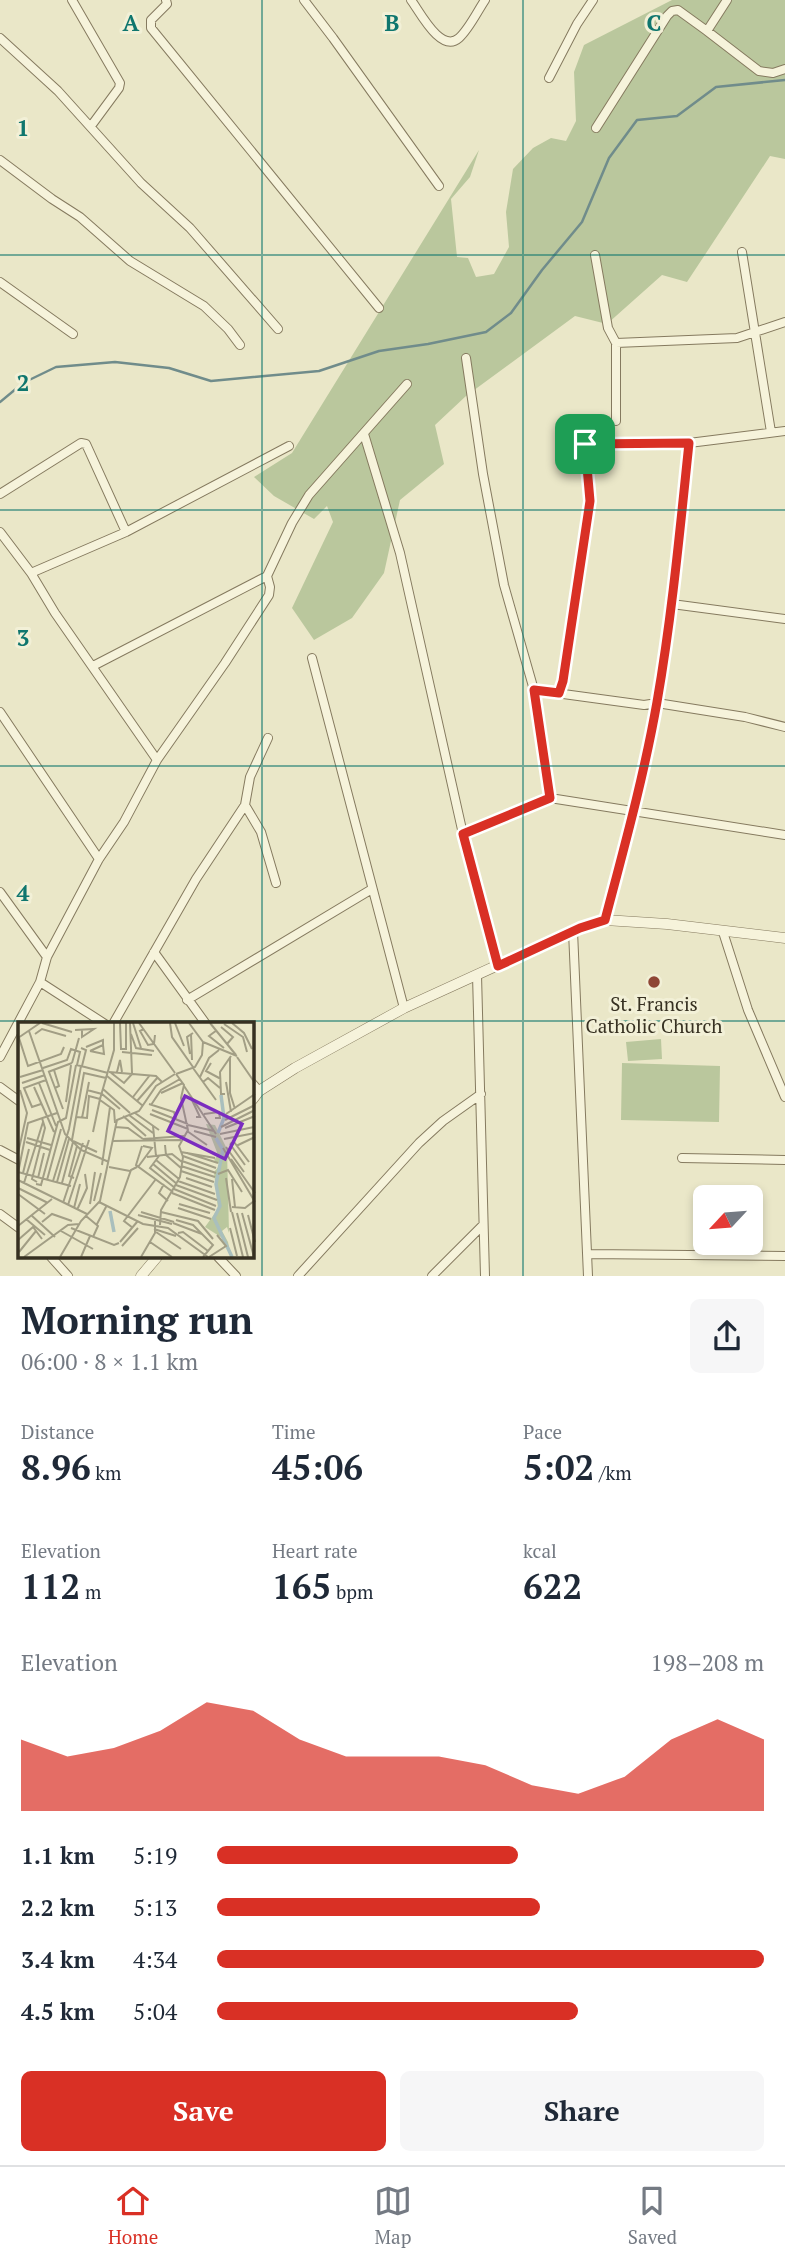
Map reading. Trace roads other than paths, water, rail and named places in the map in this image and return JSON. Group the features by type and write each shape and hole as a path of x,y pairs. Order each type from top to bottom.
{"street":[{"path":"72,0 120,83 90,126"},
{"path":"166,0 167,4 151,20 151,28 379,308"},
{"path":"304,0 439,186"},
{"path":"411,0 437,37 444,42 452,42 459,38 485,0"},
{"path":"550,78 593,0"},
{"path":"708,31 727,0"},
{"path":"596,128 672,11 678,10 759,71 773,73 785,69"},
{"path":"0,37 58,92 141,183 190,228 278,328"},
{"path":"0,160 71,210 130,261 204,306 240,345"},
{"path":"742,251 771,432"},
{"path":"595,255 608,328 617,343 616,421"},
{"path":"0,282 73,334"},
{"path":"617,343 737,338 785,322"},
{"path":"466,358 483,474 504,585 534,690 550,798"},
{"path":"93,666 267,576 292,523 309,495 407,384"},
{"path":"561,442 689,443 785,430"},
{"path":"364,434 400,554 463,834 498,966"},
{"path":"0,494 81,443 86,444 126,532"},
{"path":"605,920 634,811 657,703 689,443"},
{"path":"559,693 590,501 585,444"},
{"path":"31,573 126,532 289,446"},
{"path":"0,532 31,573 55,613 157,760"},
{"path":"19,1022 40,982 47,957 99,859 124,822 157,760 269,596 267,576"},
{"path":"671,604 785,619"},
{"path":"312,658 404,1008"},
{"path":"563,681 569,694"},
{"path":"534,690 645,705 657,703 745,717 785,727"},
{"path":"0,712 99,859"},
{"path":"114,1022 196,879 245,805 250,777 268,738"},
{"path":"463,834 550,798 785,835"},
{"path":"245,805 261,832 276,883"},
{"path":"187,1000 372,889"},
{"path":"0,892 47,957"},
{"path":"254,1091 404,1008 573,931 605,920 660,923 785,938"},
{"path":"573,931 589,1276"},
{"path":"723,932 748,1010 785,1097"},
{"path":"154,952 204,1022"},
{"path":"477,975 485,1276"},
{"path":"40,982 102,1022"},
{"path":"0,1057 18,1023"},
{"path":"0,1087 18,1100"},
{"path":"298,1276 419,1143 443,1121 481,1094"},
{"path":"0,1150 18,1159"},
{"path":"682,1158 785,1160"},
{"path":"0,1214 18,1227"},
{"path":"432,1276 483,1225"},
{"path":"588,1254 785,1256"},
{"path":"52,1258 68,1276"},
{"path":"141,1276 156,1258"},
{"path":"219,1258 236,1276"}],"waterway":[{"path":"0,402 23,383 56,367 115,362 169,368 211,381 319,371 379,351 486,332 511,313 582,222 609,158 637,120 677,116 716,87 785,80"}],"place":[{"name":"St. Francis Catholic Church","path":"654,982"}]}
